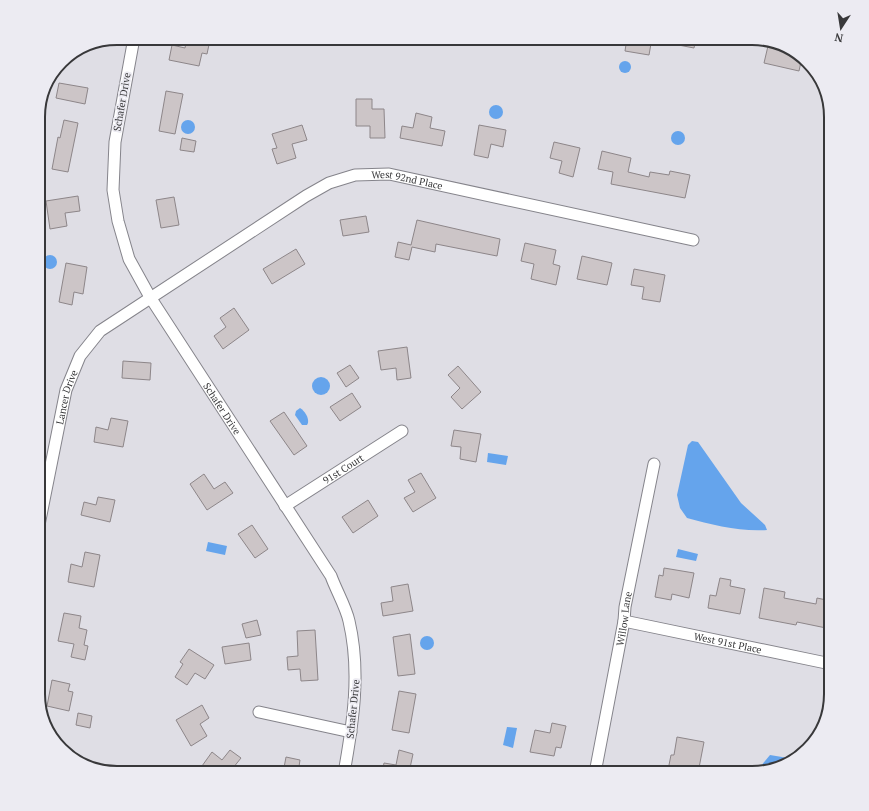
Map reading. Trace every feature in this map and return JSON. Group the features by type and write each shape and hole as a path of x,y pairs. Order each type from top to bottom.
{"street":[{"name":"Schafer Drive","path":"133,45 115,142 113,190 118,221 129,258 150,297 331,576 349,621 356,673 351,732 345,766"},
{"name":"West 92nd Place","path":"150,297 329,182 355,175 389,174 402,176 693,240"},
{"name":"Lancer Drive","path":"45,495 66,390 80,356 100,330 150,297"},
{"name":"91st Court","path":"285,506 402,431"},
{"name":"Willow Lane","path":"596,766 624,621 625,607 654,464"},
{"name":"West 91st Place","path":"624,621 824,663"},
{"path":"259,712 351,732"}],"water":[{"path":"627,61 630,62 630,72 623,73 620,72 619,65 620,62"},
{"path":"493,105 499,105 503,109 503,115 499,119 493,119 489,115 489,109"},
{"path":"188,120 193,122 195,127 193,132 188,134 183,132 181,127 183,122"},
{"path":"678,131 683,133 685,138 683,143 678,145 673,143 671,138 673,133"},
{"path":"47,255 53,255 57,259 57,265 53,269 47,269 45,267 45,257"},
{"path":"321,377 327,380 330,386 327,392 321,395 315,392 312,386 315,380"},
{"path":"300,408 304,411 307,417 307,425 302,425 295,415 296,411"},
{"path":"692,441 698,442 741,503 765,525 767,530 737,529 687,518 680,508 677,495 688,445"},
{"path":"488,453 508,456 506,465 487,462"},
{"path":"208,542 227,546 225,555 206,551"},
{"path":"678,549 698,554 696,561 676,557"},
{"path":"427,636 432,638 434,643 432,648 427,650 422,648 420,643 422,638"},
{"path":"507,727 517,728 513,748 503,745"},
{"path":"770,755 786,758 771,764 761,766"}],"building":[{"path":"172,45 185,48 186,45 209,45 207,54 202,53 199,66 169,60"},
{"path":"626,45 651,45 649,55 625,51"},
{"path":"678,45 695,45 694,48"},
{"path":"768,47 779,50 801,64 799,71 764,63"},
{"path":"59,83 88,88 85,104 56,98"},
{"path":"166,91 183,94 175,134 159,131"},
{"path":"356,99 372,99 372,109 384,109 385,138 370,138 370,126 356,126"},
{"path":"416,113 432,117 430,128 445,131 442,146 400,138 402,126 413,128"},
{"path":"64,120 78,123 68,172 52,169 58,137 60,138"},
{"path":"302,125 307,140 292,144 296,158 277,164 272,149 277,148 272,134"},
{"path":"479,125 506,130 503,147 491,144 488,158 474,155"},
{"path":"182,138 196,141 194,152 180,150"},
{"path":"554,142 580,148 573,177 559,173 562,161 550,158"},
{"path":"602,151 631,158 628,172 649,177 650,172 669,175 670,171 690,175 685,198 611,184 613,172 598,169"},
{"path":"78,196 80,211 65,213 67,226 50,229 46,201"},
{"path":"174,197 179,225 161,228 156,200"},
{"path":"366,216 369,232 343,236 340,220"},
{"path":"417,220 500,239 497,256 436,244 435,252 412,247 409,260 395,257 398,242 411,245"},
{"path":"525,243 556,250 553,264 560,266 556,285 531,279 534,264 521,261"},
{"path":"296,249 305,264 272,284 263,269"},
{"path":"582,256 612,263 607,285 577,279"},
{"path":"66,263 87,267 83,294 74,292 72,305 59,302"},
{"path":"634,269 665,275 660,302 642,299 644,287 631,285"},
{"path":"234,308 249,330 223,349 214,336 226,327 220,318"},
{"path":"407,347 411,378 397,380 396,368 381,370 378,351"},
{"path":"123,361 151,363 150,380 122,378"},
{"path":"350,365 359,378 346,387 337,373"},
{"path":"458,366 481,392 462,409 451,397 460,388 448,375"},
{"path":"352,393 361,407 340,421 330,407"},
{"path":"284,412 307,446 294,455 270,421"},
{"path":"111,418 128,421 123,447 94,442 96,427 108,430"},
{"path":"454,430 481,434 476,462 460,459 461,447 451,446"},
{"path":"421,473 436,498 413,512 404,498 415,492 408,480"},
{"path":"204,474 214,489 225,482 233,493 207,510 190,484"},
{"path":"98,497 115,500 110,522 81,515 84,502 96,505"},
{"path":"368,500 378,516 353,533 342,517"},
{"path":"252,525 268,549 255,558 238,534"},
{"path":"85,552 100,555 94,587 68,582 71,564 82,567"},
{"path":"664,568 694,573 689,598 672,594 671,600 655,597 659,575 663,576"},
{"path":"720,578 731,580 730,586 745,589 740,614 708,608 710,595 716,596"},
{"path":"408,584 413,611 383,616 381,603 393,601 391,587"},
{"path":"764,588 785,592 784,598 816,604 817,598 824,600 824,628 797,622 796,625 759,618"},
{"path":"64,613 81,616 79,628 87,630 84,645 88,646 85,660 71,657 74,644 58,641"},
{"path":"257,620 261,635 246,638 242,624"},
{"path":"315,630 318,680 301,681 300,669 288,670 287,657 298,656 297,631"},
{"path":"410,634 415,674 398,676 393,637"},
{"path":"249,643 251,660 225,664 222,647"},
{"path":"189,649 214,665 205,679 195,673 187,685 175,677 183,664 180,662"},
{"path":"52,680 70,684 68,691 73,692 69,711 47,706"},
{"path":"399,691 416,694 409,733 392,730"},
{"path":"202,705 209,718 200,724 207,736 191,746 176,720"},
{"path":"78,713 92,716 90,728 76,725"},
{"path":"552,723 566,726 561,748 556,747 554,756 530,752 535,730 550,733"},
{"path":"677,737 704,742 699,766 669,766 671,755 674,755"},
{"path":"230,750 241,758 235,766 202,766 212,752 222,760"},
{"path":"399,750 413,754 410,766 383,766 384,763 396,765"},
{"path":"286,757 300,760 299,766 284,766"}]}
